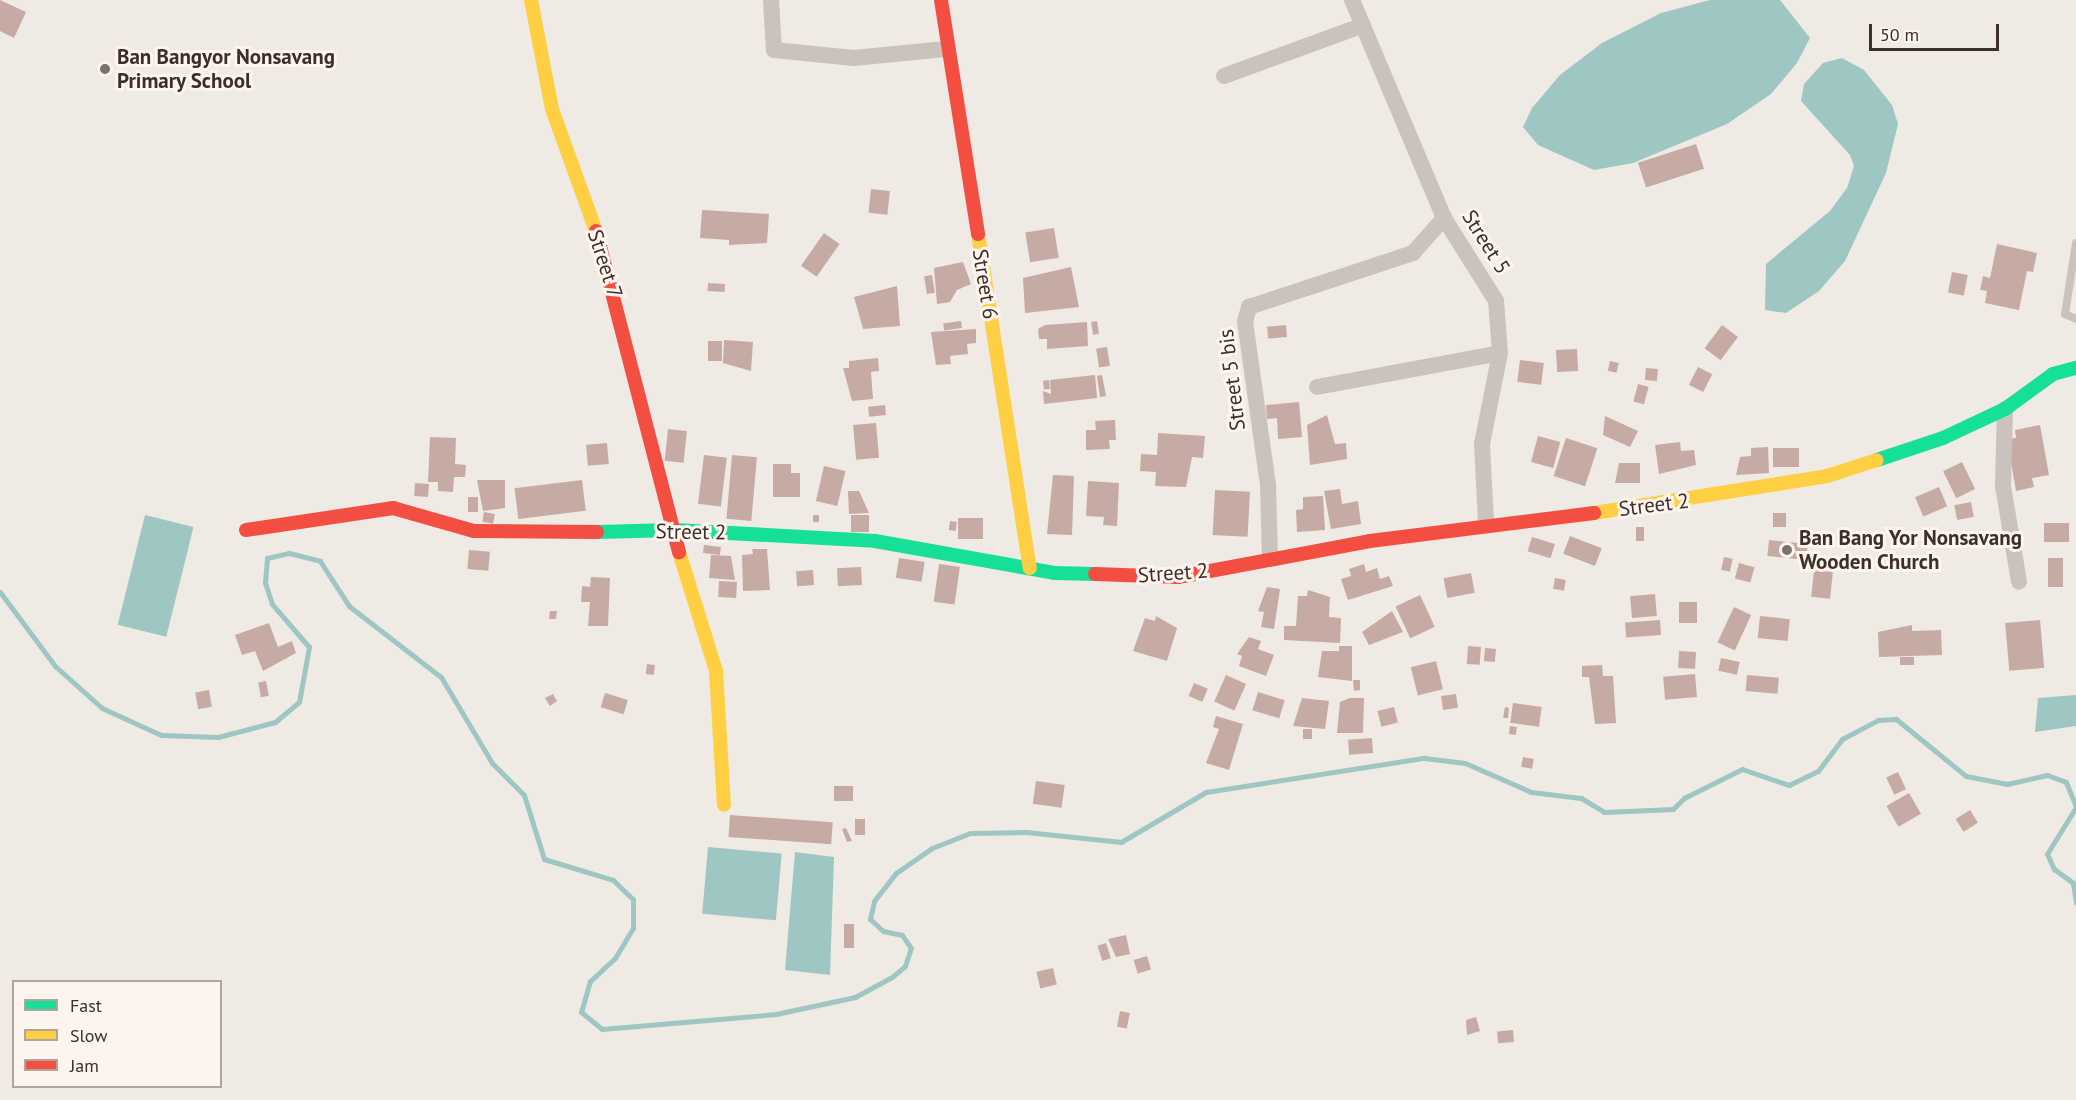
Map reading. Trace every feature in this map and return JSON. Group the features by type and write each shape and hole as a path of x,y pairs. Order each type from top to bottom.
{"street":[{"name":"Street 7","path":"531,0 552,109 610,271 693,611 716,671 724,805"},
{"path":"771,0 774,50 854,58 946,49"},
{"name":"Street 6","path":"941,0 946,49 1030,568"},
{"name":"Street 5","path":"1352,0 1444,218 1496,301 1500,353 1482,444 1486,523"},
{"path":"1224,76 1363,25"},
{"name":"Street 5 bis","path":"1270,559 1268,485 1245,322 1250,308 1413,253 1444,218"},
{"path":"1317,387 1500,353"},
{"name":"Street 2","path":"246,530 393,508 474,531 515,535 674,530 875,541 1030,568 1178,577 1270,559 1486,523 1686,501 1827,476 1889,460 2005,408 2053,374 2076,368"},
{"path":"2005,408 2003,486 2019,582"}],"lane":[{"path":"2076,243 2065,314 2076,319"}],"water":[{"path":"1710,0 1780,0 1810,38 1797,63 1771,94 1727,124 1633,163 1594,170 1538,145 1523,127 1532,108 1560,75 1602,43 1661,13"},
{"path":"1842,58 1864,70 1892,105 1898,124 1886,173 1845,261 1819,291 1786,313 1765,310 1766,264 1830,211 1847,188 1854,166 1850,155 1801,101 1804,84 1823,63"},
{"path":"145,515 194,527 166,637 118,625"},
{"path":"2076,695 2076,726 2035,732 2038,698"},
{"path":"708,847 782,853 776,920 702,914"},
{"path":"795,852 834,857 830,975 785,970"}],"building":[{"path":"0,0 26,12 14,38 0,31"},
{"path":"1696,144 1704,169 1646,188 1638,163"},
{"path":"871,189 890,191 887,215 868,213"},
{"path":"702,210 769,214 767,243 729,245 729,240 700,238"},
{"path":"1054,228 1059,258 1030,262 1025,233"},
{"path":"824,233 840,244 817,277 801,266"},
{"path":"1997,244 2037,253 2033,272 2027,271 2019,310 1985,303 1987,291 1980,290 1983,276 1990,278"},
{"path":"963,262 971,284 957,290 950,302 937,304 934,268"},
{"path":"1071,267 1079,307 1025,313 1023,278"},
{"path":"1952,272 1968,275 1964,296 1948,293"},
{"path":"932,275 935,293 927,294 924,276"},
{"path":"708,283 725,284 725,292 708,291"},
{"path":"897,286 900,326 863,329 854,297"},
{"path":"961,321 962,328 944,330 943,324"},
{"path":"1097,321 1099,334 1093,335 1091,322"},
{"path":"1087,322 1088,346 1047,349 1047,339 1039,339 1038,329 1045,325"},
{"path":"1286,325 1287,337 1268,339 1267,327"},
{"path":"1722,325 1738,337 1721,360 1705,348"},
{"path":"976,329 976,343 967,344 968,354 950,356 951,364 936,365 931,332"},
{"path":"724,340 753,342 751,371 723,363"},
{"path":"708,341 722,341 722,361 708,361"},
{"path":"1107,347 1110,366 1099,367 1096,349"},
{"path":"1577,349 1578,371 1557,372 1556,350"},
{"path":"878,358 879,371 871,372 873,399 852,401 843,368 849,368 849,361"},
{"path":"1520,360 1544,363 1541,385 1517,382"},
{"path":"1610,361 1619,363 1617,373 1608,371"},
{"path":"1698,367 1712,374 1703,392 1689,385"},
{"path":"1646,368 1658,369 1657,381 1645,380"},
{"path":"1095,375 1097,398 1044,404 1043,391 1051,394 1050,380"},
{"path":"1102,375 1106,396 1100,397 1097,376"},
{"path":"1049,380 1050,389 1044,390 1043,381"},
{"path":"1638,384 1649,387 1644,404 1633,401"},
{"path":"1299,402 1302,437 1278,439 1277,418 1267,419 1266,405"},
{"path":"885,405 886,415 869,417 868,407"},
{"path":"1327,415 1335,444 1346,443 1347,459 1310,465 1307,425"},
{"path":"1605,416 1638,431 1630,447 1603,435"},
{"path":"1115,420 1116,440 1109,440 1110,449 1086,450 1086,430 1096,430 1095,421"},
{"path":"876,423 879,458 856,460 853,425"},
{"path":"2040,425 2049,475 2032,478 2034,487 2016,491 2007,439 2016,438 2015,430"},
{"path":"668,429 687,431 684,463 665,461"},
{"path":"1158,433 1205,436 1203,458 1192,457 1186,487 1155,486 1156,472 1140,471 1141,454 1157,455"},
{"path":"1538,436 1560,442 1553,468 1531,462"},
{"path":"430,437 456,438 455,464 466,465 465,477 454,477 453,492 438,491 438,482 428,482"},
{"path":"1566,438 1597,448 1585,486 1554,476"},
{"path":"1680,442 1681,451 1694,450 1696,465 1659,474 1655,445"},
{"path":"607,443 609,464 588,466 586,445"},
{"path":"1768,447 1769,473 1736,475 1740,457 1751,456 1751,448"},
{"path":"1773,448 1799,448 1799,467 1773,467"},
{"path":"704,455 727,458 721,506 698,504"},
{"path":"732,455 757,457 751,521 726,519"},
{"path":"1962,462 1975,489 1956,498 1943,471"},
{"path":"1619,463 1640,463 1640,483 1615,483"},
{"path":"773,464 791,464 791,473 800,473 800,497 773,497"},
{"path":"824,466 845,471 837,506 816,501"},
{"path":"1053,475 1074,476 1072,535 1047,534"},
{"path":"477,480 505,480 505,508 483,511"},
{"path":"582,480 586,511 518,519 515,488"},
{"path":"1088,481 1119,483 1117,526 1103,525 1104,517 1086,516"},
{"path":"415,483 429,484 428,497 414,496"},
{"path":"1939,487 1947,506 1923,516 1915,497"},
{"path":"1340,489 1342,504 1358,501 1361,524 1331,529 1324,491"},
{"path":"1215,490 1250,492 1248,537 1213,535"},
{"path":"848,491 859,491 869,513 849,514"},
{"path":"1323,496 1325,530 1297,532 1296,510 1303,509 1303,497"},
{"path":"468,497 478,497 478,512 468,512"},
{"path":"1971,502 1974,517 1957,520 1954,505"},
{"path":"484,512 495,514 493,524 482,522"},
{"path":"1773,513 1786,513 1786,527 1773,527"},
{"path":"813,515 819,515 819,522 813,522"},
{"path":"851,515 869,515 869,532 851,532"},
{"path":"958,518 983,518 983,539 958,539"},
{"path":"950,521 957,522 956,531 949,530"},
{"path":"2044,523 2069,523 2069,542 2044,542"},
{"path":"1636,527 1644,527 1644,541 1636,541"},
{"path":"1570,536 1602,548 1595,566 1563,554"},
{"path":"1532,537 1555,544 1551,558 1528,551"},
{"name":"Ban Bang Yor Nonsavang Wooden Church","path":"1769,540 1808,544 1806,560 1767,556"},
{"path":"704,545 721,547 720,555 703,553"},
{"path":"752,549 767,549 770,590 743,591 742,555 753,554"},
{"path":"469,550 490,552 488,571 467,569"},
{"path":"711,555 731,556 735,580 709,578"},
{"path":"1724,557 1733,559 1730,572 1721,570"},
{"path":"899,558 925,562 922,582 896,578"},
{"path":"1817,558 1829,560 1828,568 1816,566"},
{"path":"2048,558 2063,558 2063,587 2048,587"},
{"path":"1739,563 1754,567 1750,583 1735,578"},
{"path":"939,564 960,567 955,605 934,602"},
{"path":"1364,564 1366,572 1377,568 1380,579 1389,576 1393,586 1348,600 1341,579 1351,576 1349,569"},
{"path":"861,567 862,585 838,586 837,568"},
{"path":"813,570 814,585 797,586 796,571"},
{"path":"1814,570 1833,572 1830,599 1811,597"},
{"path":"1471,573 1475,593 1447,598 1444,578"},
{"path":"591,577 610,578 608,626 588,626 590,602 581,602 582,586 590,587"},
{"path":"1555,578 1566,580 1564,591 1553,589"},
{"path":"719,581 737,582 736,598 718,597"},
{"path":"1267,587 1280,589 1274,629 1261,627 1264,612 1258,611"},
{"path":"1308,590 1330,597 1329,617 1341,618 1340,643 1284,640 1284,626 1296,626 1298,596 1307,596"},
{"path":"1655,594 1657,616 1632,618 1630,596"},
{"path":"1420,595 1435,627 1410,638 1396,606"},
{"path":"1679,602 1697,602 1697,623 1679,623"},
{"path":"1734,607 1751,615 1735,650 1718,642"},
{"path":"550,611 557,611 556,619 549,619"},
{"path":"1392,611 1403,632 1369,645 1362,632"},
{"path":"1156,616 1177,628 1167,661 1133,651 1145,618 1155,621"},
{"path":"1760,616 1790,619 1788,641 1758,638"},
{"path":"1660,620 1661,635 1626,637 1625,622"},
{"path":"2040,620 2044,668 2009,671 2005,623"},
{"path":"269,623 278,647 292,641 296,653 263,671 255,651 242,655 235,635"},
{"path":"1912,625 1912,631 1941,630 1942,655 1879,657 1878,632"},
{"path":"1249,637 1261,641 1258,649 1274,655 1266,676 1239,666 1242,656 1237,654"},
{"path":"1339,646 1352,646 1352,681 1318,677 1322,651 1339,651"},
{"path":"1468,646 1481,647 1480,665 1467,664"},
{"path":"1485,648 1496,649 1495,662 1484,661"},
{"path":"1679,651 1696,652 1695,669 1678,668"},
{"path":"1900,657 1914,657 1914,665 1900,665"},
{"path":"1721,658 1740,662 1737,675 1718,671"},
{"path":"1436,661 1443,689 1418,695 1411,667"},
{"path":"647,664 655,665 654,675 646,674"},
{"path":"1602,665 1603,676 1613,676 1616,723 1595,724 1589,677 1582,677 1582,666"},
{"path":"1695,674 1697,697 1665,700 1663,677"},
{"path":"1226,675 1246,684 1234,710 1214,701"},
{"path":"1747,675 1779,678 1777,694 1746,691"},
{"path":"1353,680 1360,680 1360,690 1354,691"},
{"path":"266,681 269,696 261,697 258,683"},
{"path":"1194,683 1208,689 1202,702 1189,696"},
{"path":"209,690 212,707 198,709 195,692"},
{"path":"1258,692 1285,700 1279,718 1252,710"},
{"path":"605,693 628,700 624,714 601,707"},
{"path":"553,694 557,701 550,706 545,698"},
{"path":"1456,694 1458,708 1443,710 1441,696"},
{"path":"1302,698 1329,701 1325,729 1293,726"},
{"path":"1350,698 1364,698 1363,733 1337,733 1340,702"},
{"path":"1513,703 1542,707 1539,727 1510,723"},
{"path":"1394,707 1398,723 1381,727 1378,711"},
{"path":"1505,707 1509,708 1508,718 1503,718"},
{"path":"1216,716 1243,724 1229,770 1206,763 1219,729 1213,727"},
{"path":"1510,726 1517,727 1516,735 1509,734"},
{"path":"1303,729 1312,729 1312,739 1303,739"},
{"path":"1372,738 1373,753 1349,755 1348,740"},
{"path":"1523,757 1534,759 1532,769 1521,767"},
{"path":"1898,772 1906,789 1894,795 1886,777"},
{"path":"1036,781 1065,785 1062,808 1033,804"},
{"path":"834,786 853,786 853,801 834,801"},
{"path":"1909,793 1921,814 1898,827 1886,806"},
{"path":"1970,810 1978,823 1964,832 1956,819"},
{"path":"730,815 833,822 831,844 728,837"},
{"path":"855,819 865,819 865,835 855,835"},
{"path":"846,828 852,841 847,842 842,829"},
{"path":"844,924 854,924 854,948 844,948"},
{"path":"1126,935 1130,954 1116,957 1108,939"},
{"path":"1106,943 1111,958 1102,961 1097,946"},
{"path":"1147,956 1151,969 1138,973 1134,960"},
{"path":"1053,968 1057,985 1040,988 1036,972"},
{"path":"1120,1011 1130,1013 1127,1029 1117,1027"},
{"path":"1476,1017 1480,1031 1467,1035 1466,1020"},
{"path":"1513,1030 1514,1042 1498,1043 1497,1031"}],"waterway":[{"path":"0,592 55,666 102,708 161,735 218,737 275,722 299,702 309,647 272,604 265,582 267,558 289,553 320,561 349,606 441,677 492,763 524,795 544,859 613,880 633,899 633,928 615,958 590,981 581,1012 602,1029 776,1014 855,997 892,977 905,966 911,948 902,935 883,931 870,919 874,901 896,873 932,848 970,833 1026,832 1121,842 1206,792 1424,758 1465,763 1531,792 1581,798 1604,812 1673,809 1684,798 1742,769 1789,785 1818,771 1842,739 1878,720 1896,719 1966,776 2007,784 2047,775 2066,782 2076,807 2047,854 2054,869 2073,883 2076,903"}],"traffic: fast":[{"path":"1877,460 1943,438 2005,409 2053,374 2076,368"},
{"path":"597,532 674,530 875,541 1054,573 1095,574"}],"traffic: slow":[{"path":"531,0 552,109 596,231"},
{"path":"978,234 1030,568"},
{"path":"1594,513 1827,476 1877,460"},
{"path":"679,552 716,671 724,805"}],"traffic: jam":[{"path":"941,0 978,234"},
{"path":"596,231 679,552"},
{"path":"246,530 393,508 474,531 597,532"},
{"path":"1095,574 1178,577 1370,541 1594,513"}],"place":[{"name":"Ban Bangyor Nonsavang Primary School","path":"105,69"},
{"name":"Ban Bang Yor Nonsavang Wooden Church","path":"1787,550"}]}
